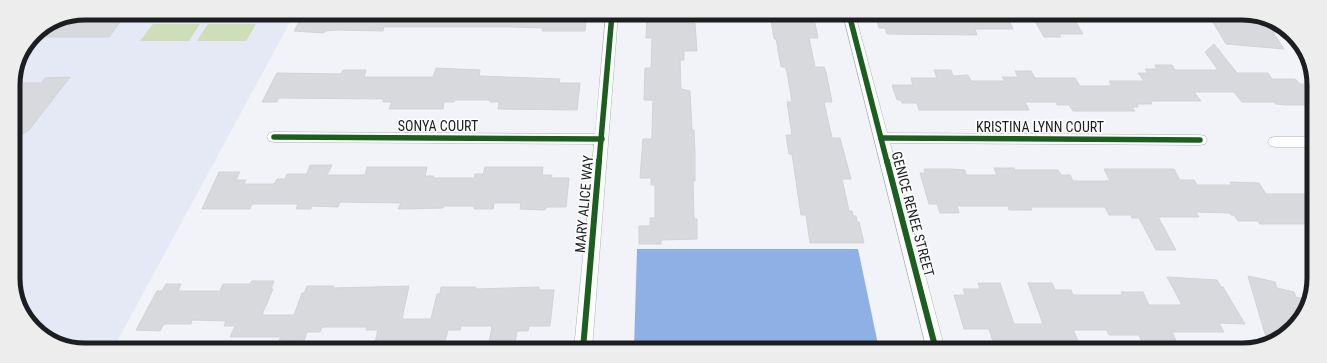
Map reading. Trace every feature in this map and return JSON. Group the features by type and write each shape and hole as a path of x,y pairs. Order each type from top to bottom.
{"street":[{"name":"MARY ALICE WAY","path":"584,343 612,20"},
{"name":"GENICE RENEE STREET","path":"851,20 934,343"},
{"name":"SONYA COURT","path":"274,137 602,139"},
{"name":"KRISTINA LYNN COURT","path":"881,138 1200,140"},
{"path":"1275,142 1307,142"}],"shaded area":[{"path":"85,20 291,20 116,343 72,342 64,340 45,330 33,318 25,303 21,291 20,278 20,80 22,68 33,45 42,36 64,23"}],"green space":[{"path":"153,24 200,24 189,41 140,41"},
{"path":"208,24 256,24 246,41 197,41"}],"water":[{"path":"637,249 858,249 878,343 634,343"}],"building":[{"path":"85,20 122,20 109,37 41,37 64,23"},
{"path":"300,20 586,20 585,31 542,31 543,28 513,27 384,27 383,31 336,30 325,31 324,33 294,31"},
{"path":"647,20 688,20 688,23 695,23 697,51 684,51 684,60 680,60 681,89 690,91 692,130 694,130 694,219 697,219 697,239 661,240 661,244 639,244 639,226 650,226 650,218 655,218 655,185 651,185 651,178 640,178 643,139 652,139 653,100 644,100 645,68 651,68 652,38 646,38"},
{"path":"771,20 814,20 818,38 809,38 815,67 824,67 826,72 832,102 824,102 832,138 840,138 851,179 842,179 849,211 852,211 853,216 856,216 857,222 859,222 864,243 810,243 806,215 801,215 792,154 789,154 786,135 792,135 787,102 792,102 787,72 785,67 781,67 776,39 774,39"},
{"path":"877,20 1009,20 1013,29 975,29 977,35 887,34 885,28 879,28"},
{"path":"1075,20 1083,34 1059,34 1061,37 1044,37 1035,21"},
{"path":"1212,20 1242,20 1263,23 1280,32 1273,32 1284,49 1226,44"},
{"path":"1214,44 1237,73 1268,73 1272,79 1295,79 1300,84 1307,84 1307,105 1276,104 1274,102 1242,102 1234,92 1194,92 1201,101 1150,101 1152,104 1137,104 1138,107 1132,107 1135,111 1073,111 1069,105 1057,105 1056,102 1025,102 1029,110 919,110 917,103 902,103 901,100 897,100 892,85 913,85 911,78 937,78 934,70 951,70 953,76 968,75 971,81 1005,81 1002,77 1018,77 1015,71 1031,71 1035,78 1075,78 1080,86 1112,86 1109,81 1144,81 1138,73 1148,73 1145,69 1157,69 1155,65 1172,65 1175,70 1218,70 1205,52"},
{"path":"436,68 480,70 479,76 560,79 559,83 580,83 577,110 498,109 499,102 490,102 490,100 455,100 454,102 444,102 443,109 389,109 392,102 383,102 384,99 279,98 277,102 262,102 277,73 341,74 343,70 366,70 364,77 433,77"},
{"path":"70,77 29,130 20,135 20,83 41,83 45,78"},
{"path":"310,165 332,165 327,175 365,175 367,167 427,167 425,176 434,176 433,178 474,178 475,174 483,174 485,167 543,167 542,175 552,175 551,178 569,178 566,207 546,207 545,210 520,209 521,203 494,203 493,209 474,209 474,206 444,206 443,208 398,209 401,203 340,202 338,207 312,206 311,209 296,209 298,204 252,204 250,209 202,209 219,172 240,172 236,180 246,180 244,184 274,184 277,179 285,179 287,174 307,174"},
{"path":"994,168 1014,168 1015,170 1058,170 1061,175 1070,175 1073,181 1110,181 1104,169 1174,169 1180,180 1194,180 1197,185 1232,185 1230,182 1259,183 1266,194 1307,194 1307,224 1260,224 1258,221 1238,221 1234,215 1231,215 1230,213 1196,212 1199,217 1158,217 1176,250 1156,250 1139,218 1132,218 1131,215 1109,215 1105,207 1031,207 1032,210 1009,210 1008,206 957,206 959,213 940,213 937,204 929,204 920,173 925,173 924,169 950,169 965,170 966,175 997,175"},
{"path":"1248,276 1275,282 1277,288 1294,292 1296,297 1303,299 1294,318 1275,334 1266,337"},
{"path":"1167,277 1217,280 1221,287 1223,287 1245,324 1219,323 1224,332 1172,332 1177,343 1142,343 1139,335 1109,335 1107,330 1073,330 1079,343 993,343 989,329 964,329 954,295 965,295 963,289 980,289 978,283 1000,283 1014,324 1043,324 1028,283 1052,283 1055,290 1071,290 1073,295 1123,295 1121,292 1143,292 1149,305 1182,305"},
{"path":"252,281 274,281 271,289 273,289 262,315 294,315 302,293 304,293 307,286 334,286 333,288 409,286 402,319 431,319 437,294 440,294 441,287 476,287 475,289 539,287 539,290 554,290 550,326 529,326 528,331 517,331 515,343 489,343 492,326 461,326 460,330 448,330 445,342 375,342 378,330 366,330 367,327 322,327 320,332 307,332 304,341 279,340 281,337 230,337 235,326 224,326 226,321 192,320 191,324 164,324 160,331 136,330 157,291 162,291 166,284 181,284 178,291 220,291 223,284 250,284"}],"cycle path":[{"path":"584,343 611,20"},
{"path":"851,20 934,343"},
{"path":"274,137 602,139"},
{"path":"881,138 1200,140"}]}
